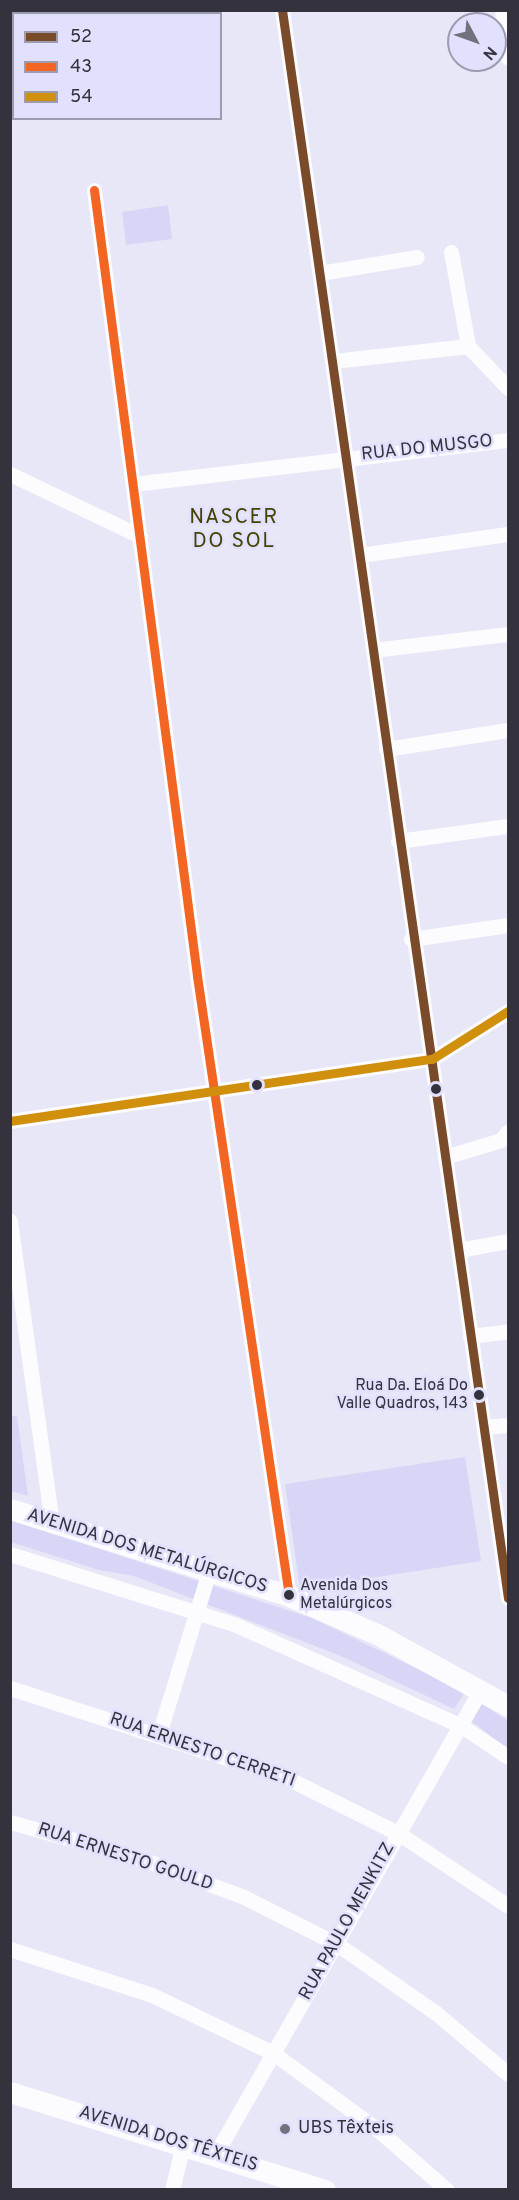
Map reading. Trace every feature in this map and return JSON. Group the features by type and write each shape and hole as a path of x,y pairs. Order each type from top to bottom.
{"main road":[{"name":"AVENIDA DOS METALÚRGICOS","path":"10,1509 289,1596 377,1634 481,1689 508,1706"},
{"name":"AVENIDA DOS TÊXTEIS","path":"10,2092 325,2190"}],"street":[{"path":"282,10 360,555 411,939 432,1059 470,1336 503,1518 508,1598"},
{"path":"502,10 508,58"},
{"path":"94,190 212,1089 289,1596"},
{"path":"451,252 468,346 508,388"},
{"path":"320,273 417,257"},
{"path":"333,361 468,346"},
{"name":"RUA DO MUSGO","path":"133,484 346,457 508,440"},
{"path":"10,474 140,536"},
{"path":"360,555 508,534"},
{"path":"373,650 508,634"},
{"path":"386,749 508,730"},
{"path":"398,841 508,826"},
{"path":"411,939 508,925"},
{"path":"10,1121 212,1089 432,1059 508,1011"},
{"path":"445,1156 505,1136"},
{"path":"10,1221 52,1522"},
{"path":"459,1250 508,1241"},
{"path":"470,1336 508,1331"},
{"path":"485,1427 508,1425"},
{"path":"10,1554 196,1613 350,1672 460,1725 508,1757"},
{"path":"159,1734 209,1571"},
{"name":"RUA ERNESTO CERRETI","path":"10,1688 159,1734 283,1776 398,1833 508,1906"},
{"name":"RUA PAULO MENKITZ","path":"216,2155 481,1689"},
{"name":"RUA ERNESTO GOULD","path":"10,1822 139,1858 244,1897 337,1944 436,2013 508,2074"},
{"path":"10,1949 152,1995 273,2053 377,2129 447,2190"},
{"path":"172,2190 183,2145"}],"shaded area":[{"path":"168,205 172,239 126,245 122,212"},
{"path":"11,1416 17,1416 28,1496 11,1491"},
{"path":"465,1457 481,1561 300,1589 285,1484"},
{"path":"10,1520 312,1618 465,1692 454,1709 341,1656 134,1576 99,1570 11,1542"},
{"path":"482,1704 508,1721 508,1749 471,1721"}],"transit line":[{"name":"52","path":"282,10 508,1598"},
{"name":"43","path":"94,190 197,976 289,1596"},
{"name":"54","path":"10,1121 432,1059 508,1011"}],"place":[{"name":"Rua Da. Eloá Do Valle Quadros, 143","path":"479,1395"},
{"name":"Avenida Dos Metalúrgicos","path":"289,1595"},
{"name":"UBS Têxteis","path":"285,2129"}],"district":[{"name":"NASCER DO SOL","path":"234,530"}]}
